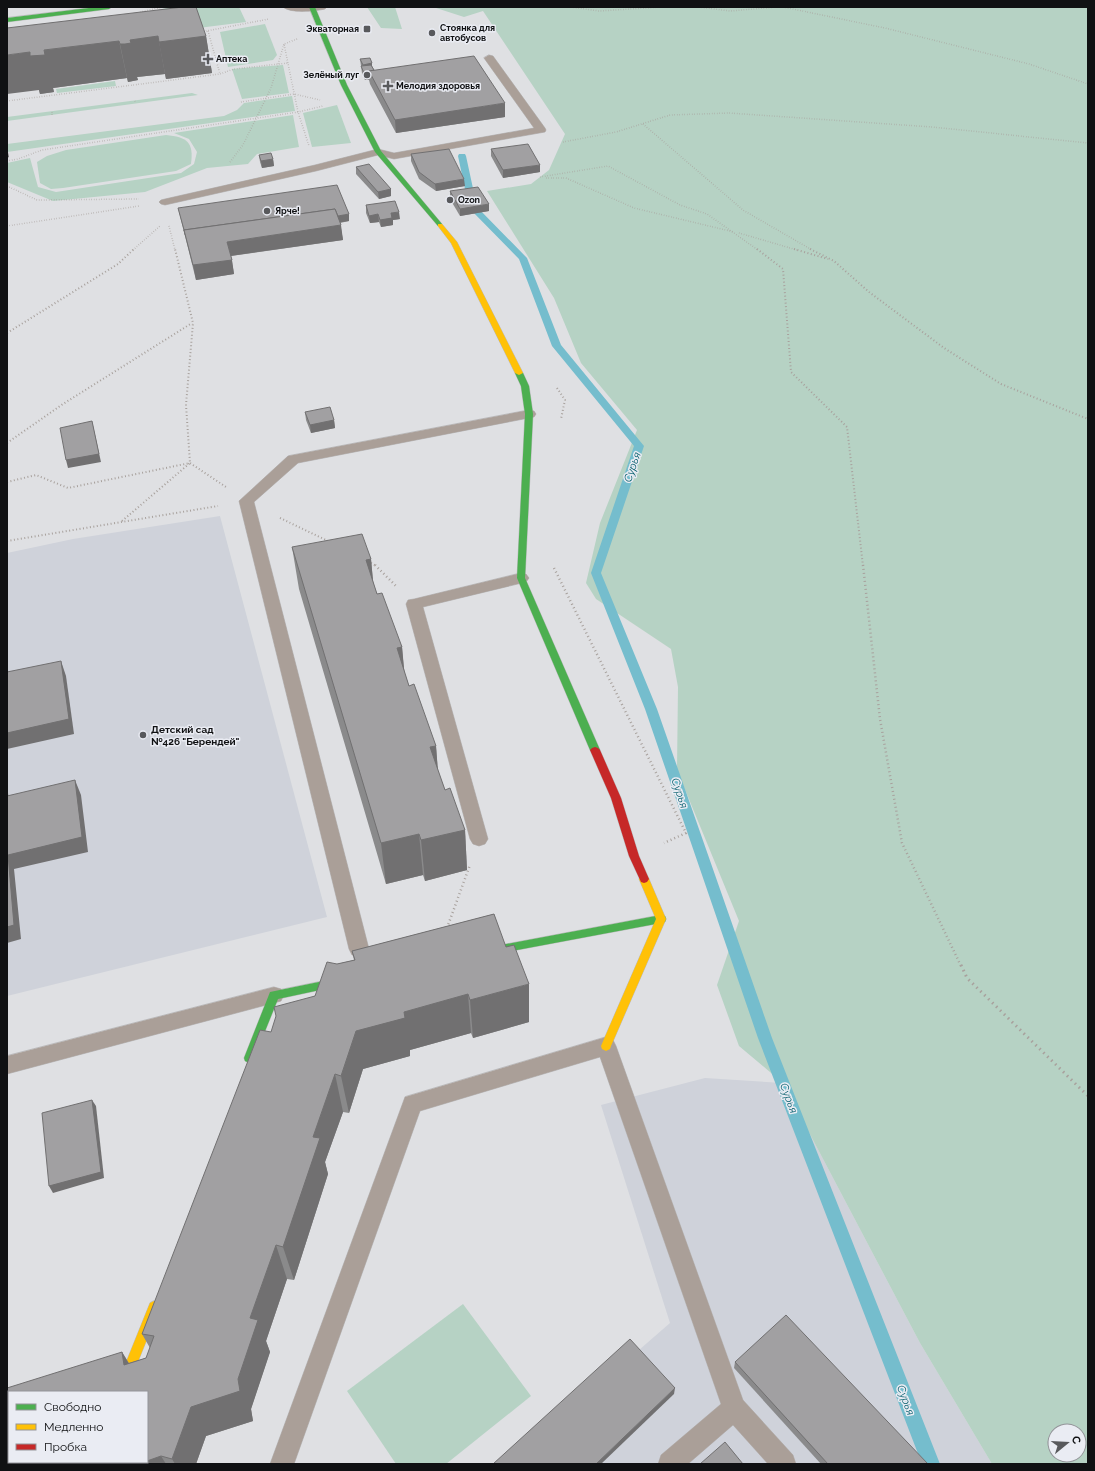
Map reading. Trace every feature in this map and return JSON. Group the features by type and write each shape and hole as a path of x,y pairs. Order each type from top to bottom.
{"street":[{"path":"7,20 109,7"},
{"path":"316,8 322,30 344,85 378,152 454,242 525,386 529,414 521,578 616,798 634,856 661,919 606,1046"},
{"path":"474,954 661,919"},
{"path":"245,1069 274,995 356,979"},
{"path":"52,1391 131,1365 157,1298"}],"lane":[{"path":"288,7 316,8"},
{"path":"165,202 316,168 378,152 394,156 541,130 489,58"},
{"path":"359,949 246,501 293,459 529,414"},
{"path":"479,839 414,604 521,578"},
{"path":"7,1066 274,995"},
{"path":"282,1464 412,1104 606,1046 734,1408 784,1464"},
{"path":"670,1464 734,1408"}],"path":[{"path":"571,7 599,11 662,7"},
{"path":"699,7 730,11 777,7"},
{"path":"783,7 885,28 976,50 1028,64 1088,84"},
{"path":"200,32 269,19"},
{"path":"284,44 322,30"},
{"path":"208,31 220,74"},
{"path":"284,44 298,112 316,168"},
{"path":"226,166 243,145 271,88 284,44"},
{"path":"7,101 220,74 234,69 288,63"},
{"path":"241,102 294,94 321,100"},
{"path":"7,161 18,159 42,150 298,112 327,105"},
{"path":"541,130 550,144 616,132 670,115 729,113 932,127 1088,142"},
{"path":"643,124 743,210 806,247 834,261 869,292 944,348 1001,384 1088,419"},
{"path":"834,261 736,233 634,208 566,178 540,177 608,166 680,205 707,214 736,233 783,269 791,372 847,427 880,719 902,843 967,978 1088,1096"},
{"path":"7,186 37,200 136,199 165,202"},
{"path":"165,202 193,323 186,405 190,463"},
{"path":"7,226 165,202"},
{"path":"7,333 118,264 168,219"},
{"path":"7,443 63,404 193,323"},
{"path":"556,387 565,400 560,422"},
{"path":"122,521 190,463"},
{"path":"7,482 36,475 68,488 190,463 246,501 331,543"},
{"path":"7,541 246,501"},
{"path":"366,560 374,564 414,604"},
{"path":"552,564 686,833 634,856"},
{"path":"446,932 479,839"}],"shaded area":[{"name":"Детский сад №426 \"Берендей\"","path":"220,516 327,917 7,996 7,553 73,539"},
{"path":"705,1078 783,1083 920,1343 992,1464 508,1464 670,1323 601,1105"}],"green space":[{"path":"170,7 239,7 246,22 7,52 7,32 127,18"},
{"path":"367,7 395,7 402,29 381,28"},
{"path":"433,7 1088,7 1088,1464 992,1464 920,1343 783,1083 739,1046 717,985 739,921 677,770 678,687 671,649 596,599 586,583 600,523 637,430 581,363 554,298 487,191 531,184 549,170 565,134 483,11 464,17"},
{"path":"265,24 277,55 273,60 228,67 220,32"},
{"path":"283,65 289,93 242,99 232,69"},
{"path":"115,81 116,86 57,93 56,89"},
{"path":"192,93 198,95 7,121 7,117"},
{"path":"292,96 295,111 7,152 7,144 224,116 237,110 244,103"},
{"path":"337,105 351,143 312,147 303,113"},
{"path":"293,115 299,147 257,154 248,164 207,168 145,192 53,201 7,182 7,163 30,158 38,187 56,192 181,173 194,164 197,152 189,139 174,133"},
{"path":"166,135 179,137 188,142 192,157 191,164 176,171 63,188 51,189 40,183 37,162 47,156 66,150"},
{"path":"463,1304 531,1396 446,1464 396,1464 347,1391"}],"building":[{"path":"183,7 196,7 206,36 159,42 158,36 130,40 131,43 125,44 120,44 119,41 44,50 45,55 30,56 30,52 7,55 7,28"},
{"path":"474,56 505,103 395,120 369,71"},
{"path":"370,58 372,63 363,65 360,59"},
{"path":"371,65 374,70 369,71 369,73 364,73 361,66"},
{"path":"528,144 540,165 503,170 491,149"},
{"path":"449,149 464,179 435,184 419,172 411,154"},
{"path":"271,153 273,159 261,161 259,155"},
{"path":"369,164 391,189 378,192 356,167"},
{"path":"337,185 349,214 338,216 335,209 184,230 178,208"},
{"path":"478,187 489,204 460,209 450,191"},
{"path":"395,201 399,212 391,213 392,218 380,220 378,214 369,216 366,205"},
{"path":"335,209 341,225 227,242 232,260 193,265 184,230"},
{"path":"330,407 334,420 310,425 305,412"},
{"path":"92,421 99,454 66,460 60,428"},
{"path":"362,534 371,559 366,560 377,594 382,593 402,647 397,648 409,686 414,684 436,746 430,747 445,790 450,788 465,830 421,840 419,834 381,843 292,547"},
{"path":"61,661 69,719 7,733 7,672"},
{"path":"75,780 82,837 8,855 14,925 7,927 7,796"},
{"path":"494,914 506,947 514,945 529,984 470,1000 468,994 404,1012 405,1018 356,1031 341,1076 335,1074 313,1137 320,1138 283,1247 276,1245 250,1318 258,1320 238,1379 240,1391 191,1407 172,1459 161,1456 148,1461 148,1391 8,1391 8,1463 139,1463 7,1464 7,1388 122,1352 124,1365 146,1358 154,1336 142,1334 260,1030 271,1032 276,1016 274,1007 315,996 327,962 337,964 355,960 352,951"},
{"path":"92,1100 101,1172 49,1186 42,1113"},
{"path":"786,1315 928,1464 828,1464 735,1362"},
{"path":"630,1339 675,1388 596,1464 493,1464"},
{"path":"725,1442 743,1464 700,1464"}],"waterway":[{"name":"Сурья","path":"462,156 473,208 523,258 557,346 639,446 596,573 651,709 765,1038 931,1464"}],"traffic: fast":[{"path":"7,20 109,7"},
{"path":"312,7 344,85 378,152 440,225"},
{"path":"519,373 525,386 529,414 521,578 595,750"},
{"path":"485,952 661,919"},
{"path":"249,1058 274,995 348,980"}],"traffic: slow":[{"path":"440,225 454,242 519,373"},
{"path":"606,1046 661,919 644,879"},
{"path":"52,1391 131,1365 154,1307"}],"traffic: jam":[{"path":"595,750 616,798 634,856 644,879"}],"place":[{"name":"Экваторная","path":"367,29"},
{"name":"Стоянка для автобусов","path":"432,33"},
{"name":"Аптека","path":"208,59"},
{"name":"Зелёный луг","path":"367,75"},
{"name":"Мелодия здоровья","path":"388,86"},
{"name":"Ozon","path":"450,200"},
{"name":"Ярче!","path":"267,211"},
{"name":"Детский сад №426 \"Берендей\"","path":"143,735"}]}
